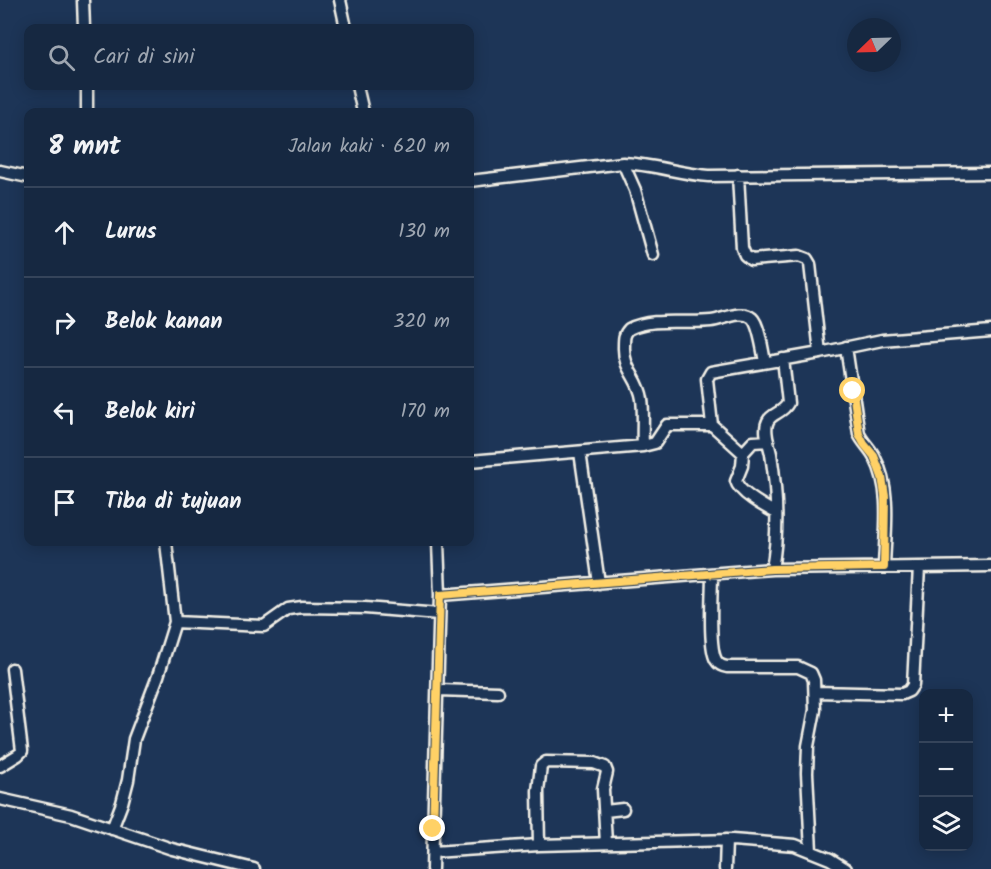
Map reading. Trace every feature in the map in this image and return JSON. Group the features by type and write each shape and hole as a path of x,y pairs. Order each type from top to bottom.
{"street":[{"path":"82,0 84,24"},
{"path":"340,0 345,24"},
{"path":"87,90 87,108"},
{"path":"358,90 362,108"},
{"path":"623,163 635,190 653,255"},
{"path":"474,181 623,163 643,164 688,174 991,173"},
{"path":"0,171 24,176"},
{"path":"738,175 742,249 746,255 751,260 799,256 807,259 810,264 820,353"},
{"path":"643,446 642,398 623,355 624,337 629,329 649,323 715,321 740,314 746,315 755,323 765,362"},
{"path":"743,453 712,425 707,379 711,372 882,340 991,331"},
{"path":"846,347 859,434 874,456 882,477 885,496 884,567"},
{"path":"772,569 777,541 776,513 774,476 766,426 768,421 782,412 788,403 783,359"},
{"path":"474,461 643,446 655,443 667,425 712,425"},
{"path":"768,441 753,442 743,453 742,466 736,481 738,489 776,513"},
{"path":"580,452 599,583"},
{"path":"112,830 128,780 134,739 175,622 166,546"},
{"path":"432,869 440,595 438,546"},
{"path":"440,595 772,569 991,566"},
{"path":"815,692 902,694 909,691 913,685 919,567"},
{"path":"712,574 712,645 717,662 728,667 798,667 811,673 815,692 807,773 811,851"},
{"path":"175,622 264,626 288,609 302,607 365,608 439,614"},
{"path":"0,766 22,751 12,669"},
{"path":"438,690 498,692"},
{"path":"539,845 538,791 541,766 544,763 594,763 605,767 607,772 603,789 606,843"},
{"path":"0,799 71,815 172,849 254,869"},
{"path":"605,811 622,809"},
{"path":"433,852 539,845 726,840 782,844 811,851 846,869"},
{"path":"725,869 726,840"}],"route":[{"path":"433,829 440,595 772,569 884,567 885,496 882,477 874,456 859,434 853,391"}]}
